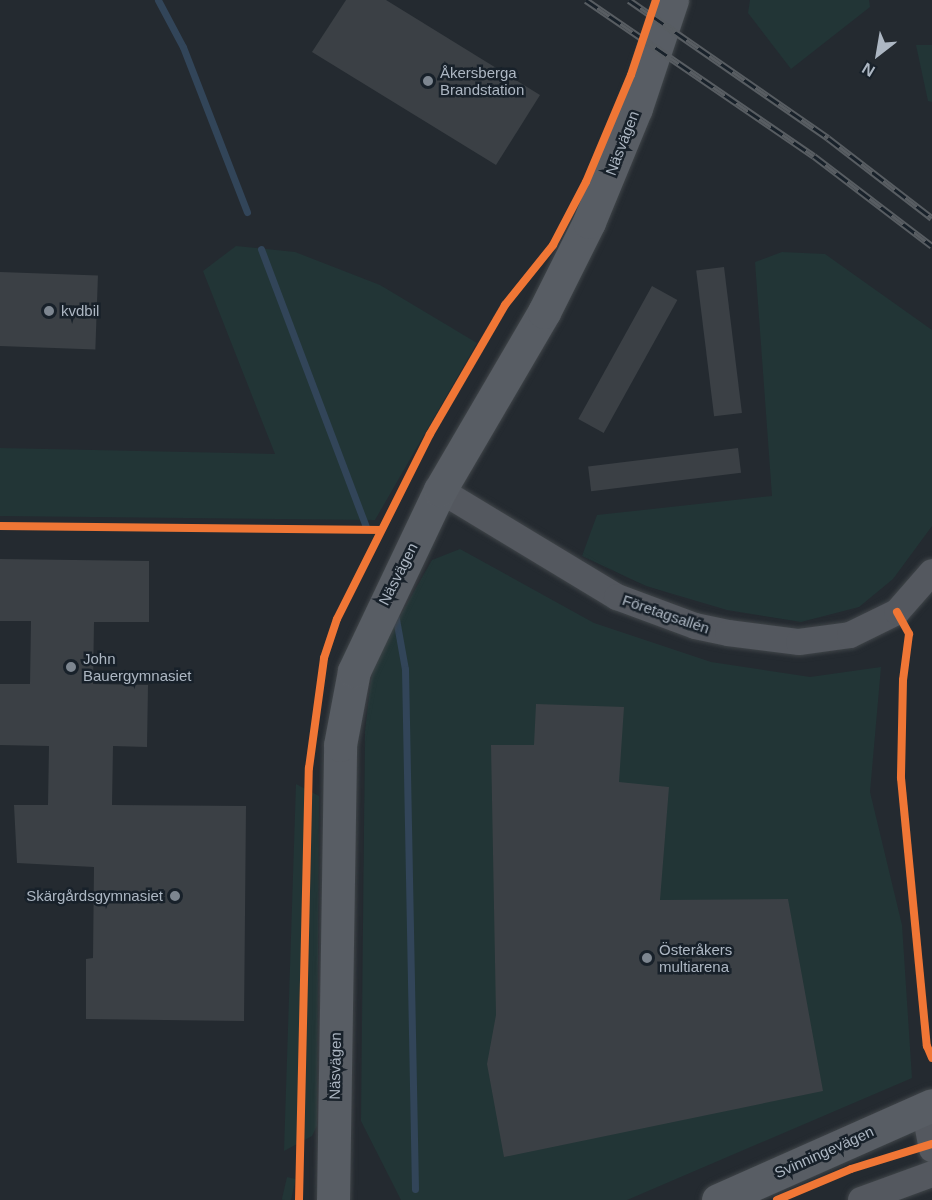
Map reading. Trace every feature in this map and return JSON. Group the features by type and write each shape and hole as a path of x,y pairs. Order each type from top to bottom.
{"street":[{"name":"Näsvägen","path":"333,1200 339,770 343,712 366,638 440,490 544,312 590,222 636,108 672,0"},
{"name":"Företagsallén","path":"440,490 617,597 695,626 728,633 799,642 850,635 897,612 932,572"},
{"path":"928,1107 932,1149"},
{"name":"Svinningevägen","path":"717,1200 928,1107"},
{"path":"861,1200 932,1174"}],"shaded area":[{"path":"750,0 869,0 870,7 791,69 748,13"},
{"path":"916,45 932,45 932,102 928,101"},
{"path":"236,246 295,252 380,285 477,343 375,520 0,516 0,448 275,454 203,271"},
{"path":"782,252 825,254 932,330 932,526 893,579 859,607 801,622 727,610 646,586 582,556 597,515 772,496 755,262"},
{"path":"460,549 594,623 711,662 810,677 881,667 870,792 902,925 912,1078 627,1200 401,1200 361,1121 365,731 373,663 432,560"},
{"path":"296,784 319,796 317,1126 312,1136 284,1151"},
{"path":"287,1177 296,1179 291,1200 282,1199"}],"building":[{"name":"Åkersberga Brandstation","path":"346,0 386,0 540,95 496,165 312,52"},
{"path":"724,267 742,413 714,416 696,270"},
{"name":"kvdbil","path":"0,272 98,275 95,349 0,346"},
{"path":"652,286 677,300 604,433 578,419"},
{"path":"738,448 741,473 591,491 588,466"},
{"path":"0,559 149,561 149,622 94,622 93,684 148,685 147,747 113,746 112,805 246,806 244,1021 86,1019 86,959 93,958 94,867 17,863 14,805 48,805 49,746 0,745 0,684 30,684 31,621 0,621"},
{"name":"Österåkers multiarena","path":"536,704 624,707 619,782 669,787 660,900 788,899 823,1091 504,1157 487,1064 496,1015 491,745 534,745"}],"waterway":[{"path":"158,0 183,47 247,212"},
{"path":"261,249 366,527"},
{"path":"395,613 405,669 415,1189"}],"railway":[{"path":"586,0 814,156 932,246"},
{"path":"629,0 828,138 932,218"}],"cycle path":[{"path":"299,1200 309,768 324,658 337,619 430,434 505,305 553,245 586,182 631,75 656,0"},
{"path":"0,526 379,530"},
{"path":"897,612 909,634 903,680 901,778 927,1046 932,1058"},
{"path":"777,1200 851,1169 932,1144"}],"place":[{"name":"Åkersberga Brandstation","path":"428,81"},
{"name":"kvdbil","path":"49,311"},
{"name":"John Bauergymnasiet","path":"71,667"},
{"name":"Skärgårdsgymnasiet","path":"175,896"},
{"name":"Österåkers multiarena","path":"647,958"}]}
